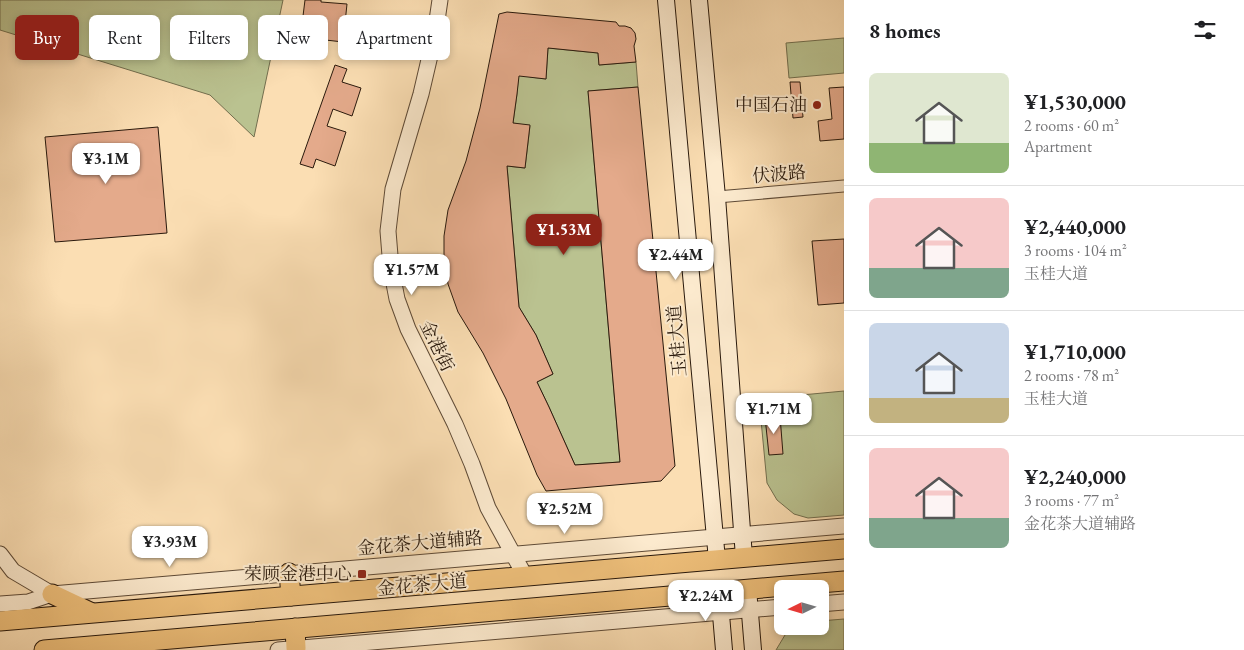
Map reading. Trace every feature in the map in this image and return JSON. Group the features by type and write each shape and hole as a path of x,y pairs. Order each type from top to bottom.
{"main road":[{"name":"玉桂大道","path":"666,0 717,560"},
{"path":"699,0 744,557"},
{"name":"金花茶大道","path":"0,621 844,549"},
{"path":"290,573 292,596"},
{"name":"金花茶大道","path":"44,650 89,648 295,628 844,581"},
{"path":"748,589 753,650"},
{"path":"719,592 724,650"},
{"path":"52,594 91,613"},
{"path":"287,649 295,628"}],"street":[{"name":"金港街","path":"440,0 433,43 421,94 393,190 388,231 391,268 397,299 408,329 455,424 488,508 525,576"},
{"name":"伏波路","path":"716,197 844,186"},
{"name":"金花茶大道辅路","path":"0,604 28,602 52,594 844,526"},
{"path":"0,554 13,571 52,594"},
{"path":"829,603 844,602"},
{"path":"287,649 774,608"}],"green space":[{"path":"0,0 283,0 280,15 258,15 258,60 270,60 254,137 210,95 97,60 160,60 160,15 89,15 89,58 79,54 79,15 15,15 15,35 0,30"},
{"path":"844,38 844,73 789,78 786,43"},
{"path":"548,48 598,53 599,65 636,62 638,87 588,91 620,462 575,465 537,382 553,374 536,335 519,307 507,166 525,168 530,126 513,123 519,69 530,77 546,79"},
{"path":"844,391 844,515 808,518 794,514 777,500 767,483 759,399"},
{"path":"844,619 844,650 776,650 785,635 829,635 829,620"}],"building":[{"path":"305,0 321,0 321,2 347,4 346,15 338,15 338,41 328,40 328,15 303,15"},
{"path":"507,12 616,22 619,26 631,28 635,33 636,62 599,65 598,53 548,48 546,79 519,76 513,123 530,125 525,168 507,166 519,307 536,335 553,374 537,382 575,465 620,462 588,91 638,87 675,466 661,481 546,491 537,475 506,399 483,353 458,312 448,284 444,259 444,236 448,210 466,161 480,108 499,14"},
{"path":"335,65 347,69 342,82 361,88 352,116 333,109 327,126 346,132 335,166 316,159 313,168 300,164"},
{"path":"790,82 800,82 803,117 793,118"},
{"path":"844,87 844,139 820,141 818,121 832,119 829,88"},
{"path":"158,127 167,233 55,242 45,137"},
{"path":"844,239 844,303 818,305 812,241"},
{"path":"780,416 783,454 769,455 765,417"}],"place":[{"name":"中国石油","path":"817,105"},
{"name":"荣顾金港中心","path":"362,574"}]}
